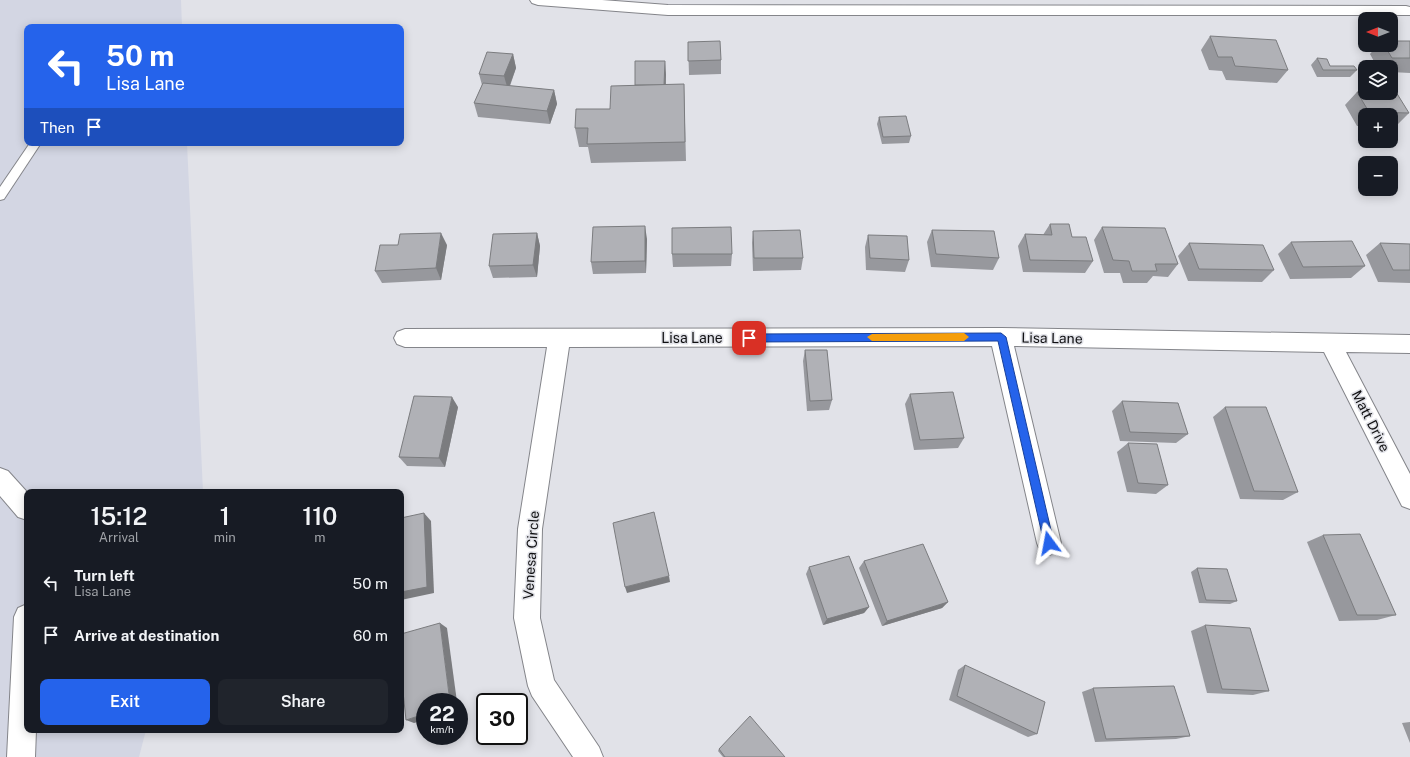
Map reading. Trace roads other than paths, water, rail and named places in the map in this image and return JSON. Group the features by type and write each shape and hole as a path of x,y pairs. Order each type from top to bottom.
{"street":[{"path":"538,0 668,10 1406,8"},
{"path":"1001,337 1049,543"},
{"name":"Lisa Lane","path":"405,338 560,339 1001,337 1332,344 1410,344"},
{"name":"Venesa Circle","path":"560,339 530,529 527,618 542,686 589,757"},
{"name":"Matt Drive","path":"1332,344 1410,498"},
{"path":"0,479 24,506"},
{"path":"22,757 24,701"}],"lane":[{"path":"0,196 34,146"}]}
